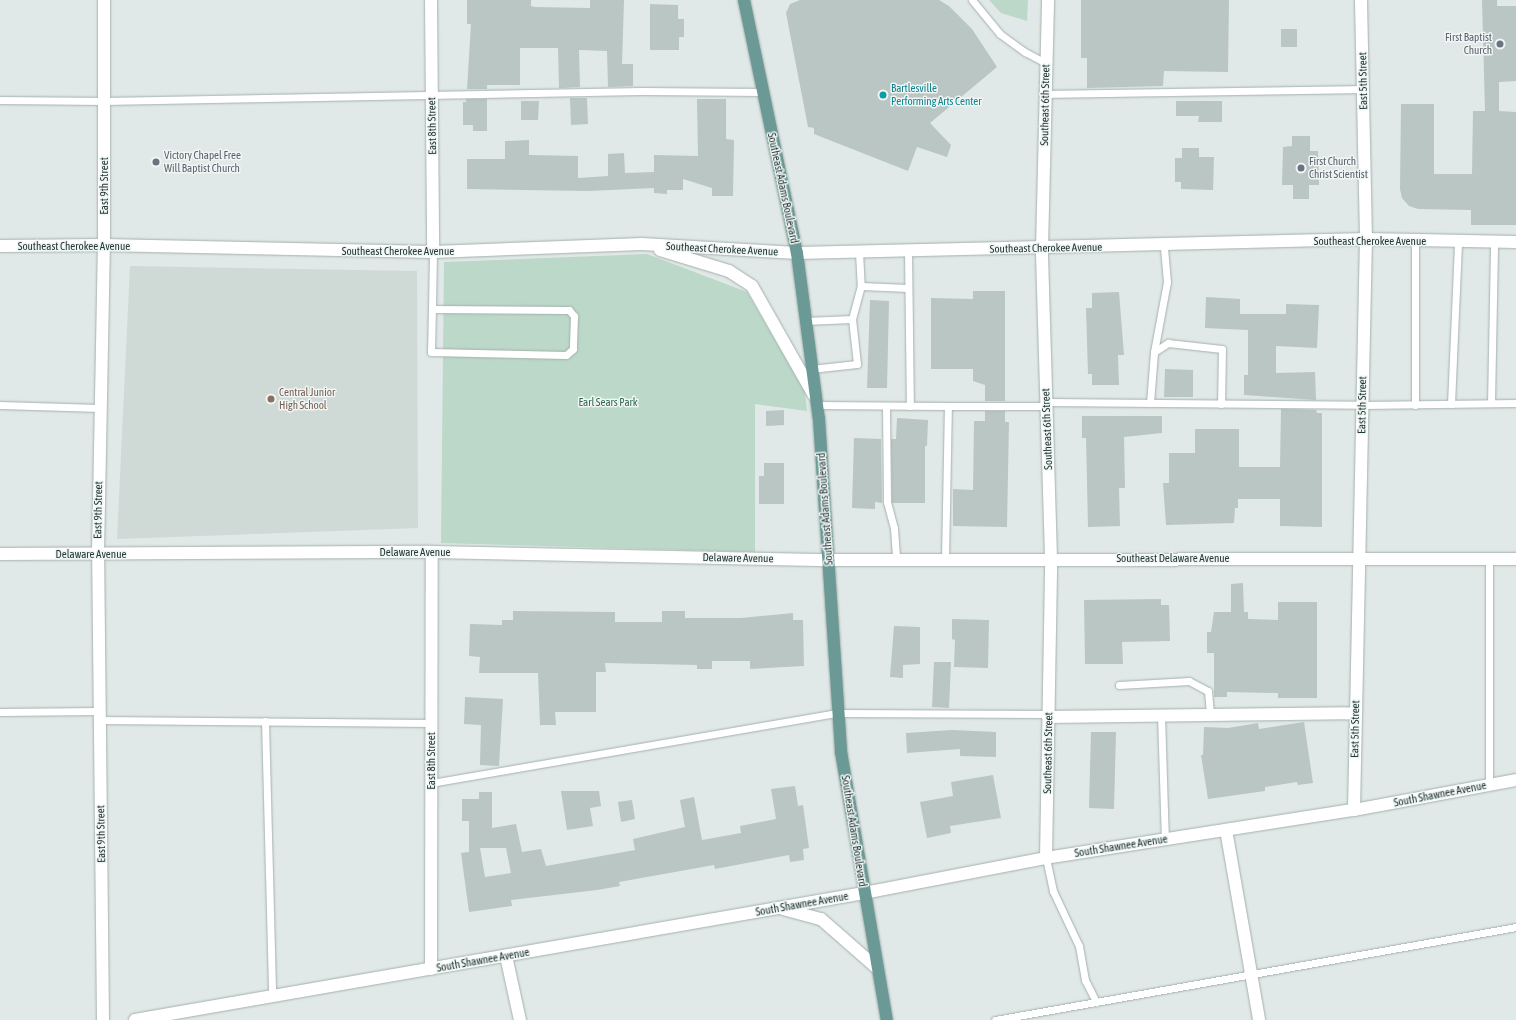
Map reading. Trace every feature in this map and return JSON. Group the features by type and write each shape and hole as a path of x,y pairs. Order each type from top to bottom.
{"main road":[{"name":"Southeast Adams Boulevard","path":"744,0 797,253 815,400 829,560 841,752 886,1020"}],"street":[{"name":"East 9th Street","path":"103,1020 98,554 104,245 104,0"},
{"name":"East 8th Street","path":"431,0 433,252"},
{"name":"Southeast 6th Street","path":"1046,858 1051,558 1042,248 1048,0"},
{"name":"East 5th Street","path":"1354,810 1358,559 1366,239 1361,0"},
{"name":"Southeast Cherokee Avenue","path":"0,246 104,245 433,252 642,244 797,253 1366,239 1516,242"},
{"path":"642,244 729,271 752,286 815,400"},
{"name":"East 8th Street","path":"431,970 432,552"},
{"name":"Delaware Avenue","path":"0,554 432,552 829,560"},
{"name":"Southeast Delaware Avenue","path":"829,560 1051,558 1516,559"},
{"path":"1048,715 1355,713"},
{"name":"South Shawnee Avenue","path":"143,1019 780,908 1046,858 1354,810 1516,780"},
{"path":"1226,830 1260,1020"},
{"path":"780,908 820,919 877,968"},
{"path":"506,956 520,1020"}],"lane":[{"path":"972,0 1000,34 1025,52 1046,63"},
{"path":"1045,94 1363,89"},
{"path":"0,100 104,101 432,93 763,92"},
{"path":"1415,240 1415,405"},
{"path":"1451,404 1458,241"},
{"path":"1491,404 1494,242"},
{"path":"1150,403 1154,352 1167,282 1164,245"},
{"path":"908,251 910,406"},
{"path":"432,309 568,310 574,316 573,349 566,355 431,352 433,252"},
{"path":"811,369 857,364 852,319 861,286 859,252"},
{"path":"861,286 908,288"},
{"path":"805,322 852,319"},
{"path":"1154,352 1168,343 1222,349 1221,404"},
{"path":"815,400 886,406 1150,403 1415,405 1516,403"},
{"path":"0,405 100,408"},
{"path":"886,406 888,502 894,528 896,560"},
{"path":"945,559 948,406"},
{"path":"1489,559 1489,784"},
{"path":"1119,685 1189,681 1208,691 1210,715"},
{"path":"0,712 265,721 431,723"},
{"path":"431,783 838,713 1048,715"},
{"path":"1161,715 1165,839"},
{"path":"265,721 272,996"},
{"path":"1046,858 1053,891 1079,946 1085,980 1096,1002"},
{"path":"995,1020 1251,973 1516,927"}],"shaded area":[{"name":"Central Junior High School","path":"130,266 417,271 418,528 117,539"}],"green space":[{"path":"989,0 1028,0 1027,21 1001,13"},
{"name":"Earl Sears Park","path":"647,254 747,292 805,392 807,411 755,404 755,552 441,543 444,262"}],"building":[{"path":"467,0 531,0 531,6 535,7 590,8 590,0 624,0 622,64 633,64 633,86 608,87 607,51 579,50 580,87 559,88 558,48 520,48 520,85 487,85 487,89 467,89 471,24 467,24"},
{"name":"Bartlesville Performing Arts Center","path":"800,0 939,0 949,6 972,29 997,67 930,123 951,145 947,157 917,147 908,171 814,134 814,128 808,127 786,13 790,4"},
{"path":"1081,0 1229,0 1228,72 1164,71 1163,86 1087,88 1087,58 1081,58"},
{"path":"1482,0 1497,0 1497,6 1516,6 1516,81 1499,82 1499,111 1516,112 1516,225 1471,225 1471,210 1418,209 1409,206 1402,198 1400,189 1401,104 1434,104 1434,174 1472,174 1473,111 1485,111"},
{"path":"650,4 678,5 678,19 684,19 684,37 679,37 679,50 650,50"},
{"path":"1281,29 1297,29 1297,47 1281,47"},
{"path":"570,98 587,98 588,124 571,125"},
{"path":"466,99 487,99 487,131 473,131 473,125 463,125 463,102 466,102"},
{"path":"697,99 726,99 726,139 734,140 733,196 712,196 712,188 683,179 683,190 667,190 667,194 654,193 654,188 588,191 467,189 467,159 505,159 505,141 529,140 529,155 578,156 578,178 608,176 608,154 624,153 625,173 654,172 654,155 698,156"},
{"path":"521,101 539,101 538,120 521,120"},
{"path":"1176,101 1222,101 1222,122 1198,122 1199,116 1176,116"},
{"name":"First Church Christ Scientist","path":"1292,136 1310,136 1310,151 1318,151 1319,185 1309,185 1309,199 1293,199 1293,185 1282,185 1283,147 1292,146"},
{"path":"1182,148 1199,148 1199,157 1214,157 1213,190 1181,189 1181,182 1175,182 1175,158 1182,158"},
{"path":"973,291 1005,291 1005,401 985,401 985,385 973,381 973,369 931,369 931,298 973,299"},
{"path":"1119,292 1124,355 1118,355 1119,385 1092,385 1092,374 1088,374 1086,308 1092,308 1092,293"},
{"path":"1206,297 1240,299 1240,314 1286,314 1286,304 1319,305 1317,348 1276,346 1276,373 1315,372 1316,400 1244,395 1244,375 1248,375 1248,330 1205,328"},
{"path":"870,300 889,301 887,388 867,388"},
{"path":"1165,369 1193,370 1193,397 1164,397"},
{"path":"1281,409 1316,410 1317,413 1322,413 1322,527 1280,526 1280,499 1238,499 1238,508 1235,508 1234,523 1166,525 1163,483 1169,483 1169,453 1195,453 1195,429 1239,429 1239,467 1280,467"},
{"path":"784,410 784,425 766,426 766,411"},
{"path":"985,411 1005,411 1005,422 1009,422 1007,527 953,526 953,489 973,490 974,421 985,421"},
{"path":"1082,416 1162,416 1162,433 1124,437 1125,488 1119,488 1120,526 1088,527 1086,438 1082,438"},
{"path":"897,418 928,420 927,446 925,446 925,503 892,503 891,439 896,439"},
{"path":"854,438 881,439 882,503 875,502 875,509 852,508"},
{"path":"764,463 784,463 784,504 759,504 759,476 764,476"},
{"path":"1243,583 1244,612 1248,612 1248,619 1278,620 1278,602 1317,602 1317,698 1278,698 1278,693 1227,692 1227,697 1214,697 1214,653 1207,653 1207,632 1211,632 1214,612 1231,612 1231,584"},
{"path":"1161,599 1161,605 1169,605 1170,641 1122,642 1123,664 1085,664 1084,600"},
{"path":"513,611 615,612 615,622 662,622 662,611 685,611 685,618 741,618 793,613 793,620 803,620 804,666 750,669 750,661 712,661 712,669 697,669 697,665 605,663 606,672 596,672 596,712 555,712 556,725 540,725 538,673 479,673 480,657 469,656 470,624 502,625 502,620 513,620"},
{"path":"952,619 989,620 988,668 954,667 955,640 952,639"},
{"path":"894,626 920,627 920,664 903,665 903,678 890,677"},
{"path":"934,662 951,662 949,708 932,707"},
{"path":"465,697 503,699 499,766 480,765 481,725 464,724"},
{"path":"1304,722 1313,783 1298,785 1297,782 1265,787 1265,791 1208,799 1201,755 1203,755 1204,727 1228,728 1258,723 1259,729"},
{"path":"952,730 996,732 996,757 960,756 960,749 907,753 906,733"},
{"path":"1091,732 1116,732 1114,809 1089,808"},
{"path":"993,775 1001,818 950,826 951,833 927,838 920,802 953,796 951,782"},
{"path":"795,786 798,806 803,805 809,848 803,849 804,860 790,862 789,855 715,869 714,865 619,882 620,886 597,890 511,900 512,906 469,912 461,853 469,852 469,821 462,821 462,799 479,799 479,792 492,792 492,828 516,824 522,852 541,849 546,866 635,850 633,839 685,827 680,800 694,797 702,840 741,833 740,826 776,819 771,789","holes":["480,848 506,848 511,873 485,877"]},
{"path":"561,791 599,791 601,806 590,808 593,826 567,830"},
{"path":"632,800 635,819 621,822 618,802"}],"place":[{"name":"First Baptist Church","path":"1500,44"},
{"name":"Bartlesville Performing Arts Center","path":"883,95"},
{"name":"Victory Chapel Free Will Baptist Church","path":"156,162"},
{"name":"First Church Christ Scientist","path":"1301,168"},
{"name":"Central Junior High School","path":"271,399"}]}
